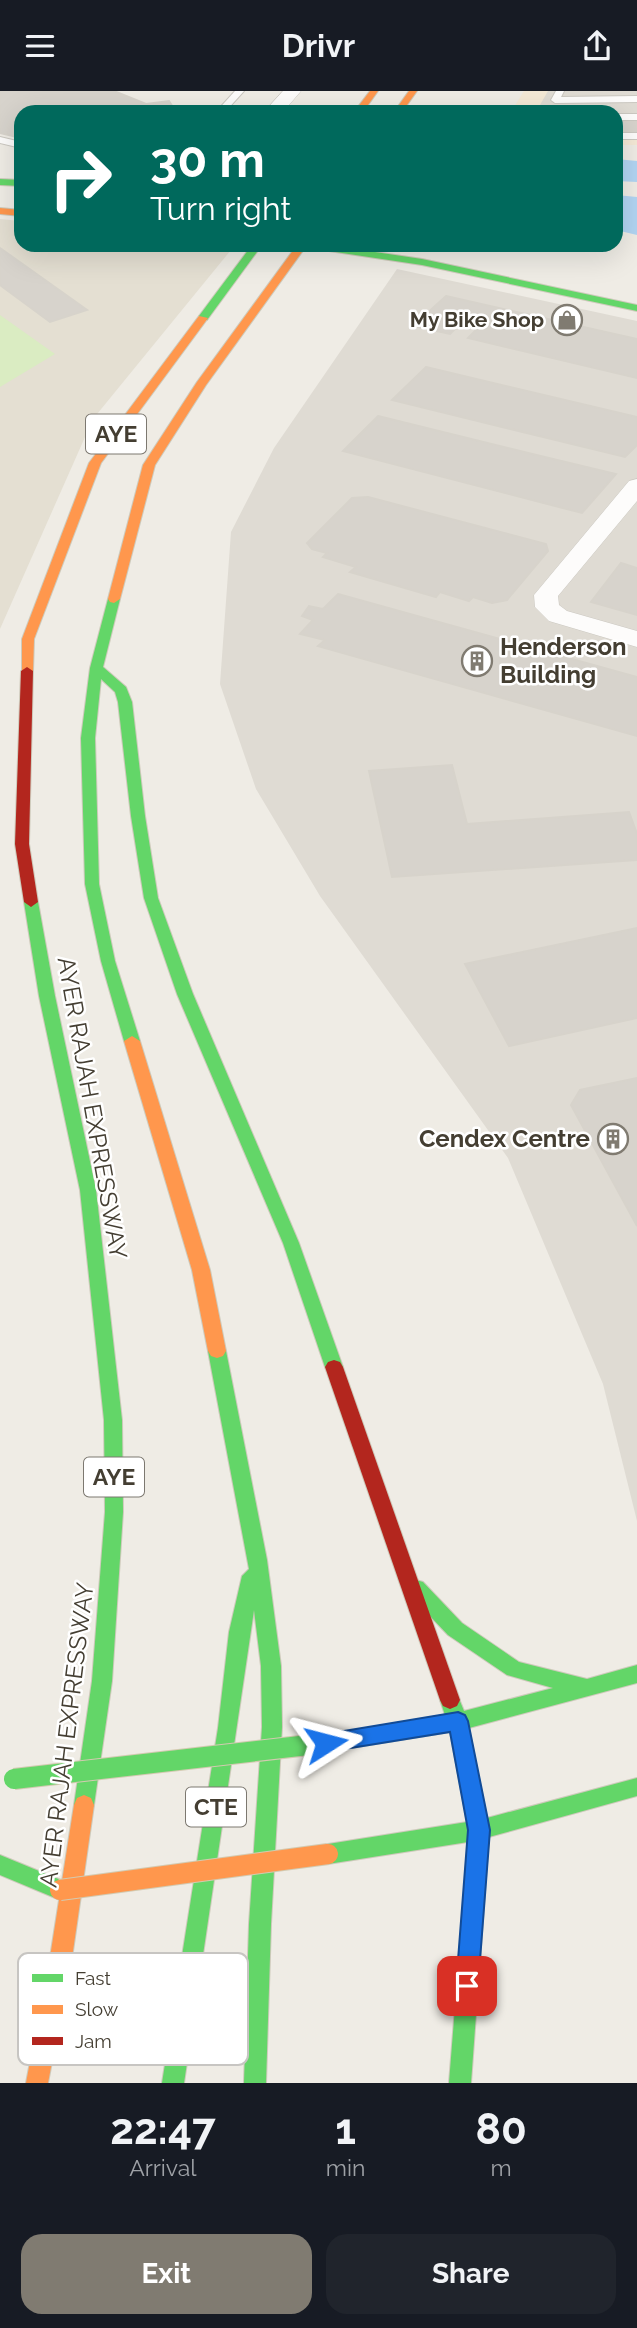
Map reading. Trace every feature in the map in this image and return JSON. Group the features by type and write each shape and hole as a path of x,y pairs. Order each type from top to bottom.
{"main road":[{"path":"363,105 374,91"},
{"name":"AYER RAJAH EXPRESSWAY","path":"62,1953 102,1681 114,1511 113,1420 88,1190 47,996 22,843 28,639 95,463 252,252"},
{"name":"AYER RAJAH EXPRESSWAY","path":"255,2083 260,1924 272,1727 271,1666 257,1560 201,1270 108,961 92,884 88,737 96,668 149,465 201,384 297,252"},
{"path":"354,252 637,307"},
{"path":"10,673 17,654 28,639"},
{"path":"96,668 121,691 125,702 138,816 151,898 185,994 290,1243 458,1721 479,1830 460,2083"},
{"name":"AYER RAJAH EXPRESSWAY","path":"194,1953 231,1712 236,1643 243,1602 257,1560"},
{"path":"407,1579 455,1629 514,1669 589,1688"},
{"path":"7,1779 326,1743 458,1721 637,1674"},
{"path":"16,1891 60,1890 328,1854 479,1830 629,1790"},
{"path":"0,1865 60,1890"},
{"name":"AYER RAJAH EXPRESSWAY","path":"37,2083 40,2065"},
{"name":"AYER RAJAH EXPRESSWAY","path":"173,2083 176,2065"}],"street":[{"path":"279,105 291,91"},
{"path":"637,486 546,595 547,607 558,616 637,639"}],"lane":[{"path":"227,105 240,91"},
{"path":"276,91 291,91"},
{"path":"559,91 555,100 637,99"}],"shaded area":[{"path":"524,91 637,91 637,145 623,145 623,105 515,105"},
{"path":"548,91 637,91 637,140 623,140 623,105 540,105"},
{"path":"0,219 14,220 14,252 229,252 93,419 0,629"},
{"path":"397,269 637,321 637,1521 603,1384 508,1158 320,896 256,789 220,684 231,532 274,448"}],"green space":[{"path":"0,315 55,354 0,387"}],"water":[{"path":"623,160 637,161 637,182 623,181"},
{"path":"623,196 637,197 637,235 623,232"}],"building":[{"path":"0,91 114,91 146,104 169,101 172,105 14,105 14,136 0,133"},
{"path":"623,121 637,121 637,131 623,131"},
{"path":"0,248 87,310 50,322 0,285"},
{"path":"446,296 637,339 637,378 468,338 479,327 461,323 450,334 413,326"},
{"path":"426,367 637,417 637,445 625,457 392,400"},
{"path":"378,416 616,474 582,513 343,451"},
{"path":"368,497 546,544 548,551 507,600 492,603 473,597 469,601 440,592 436,597 350,572 356,567 323,557 327,553 312,549 307,543 352,498"},
{"path":"621,563 637,568 637,615 591,602"},
{"name":"Henderson Building","path":"338,594 637,677 637,736 318,646 325,640 300,634 313,620 302,616 309,606 323,609"},
{"path":"452,765 467,824 629,812 637,834 637,860 392,877 369,771"},
{"path":"637,928 637,1018 509,1046 465,964"},
{"name":"Cendex Centre","path":"637,1078 637,1226 571,1105 580,1090"}],"traffic: fast":[{"path":"0,182 14,183"},
{"path":"203,318 252,252"},
{"path":"356,252 422,262 637,308"},
{"path":"114,599 96,668 88,738 92,884 108,961 132,1041"},
{"path":"96,668 121,690 125,702 138,816 151,898 185,994 291,1243 334,1367"},
{"path":"31,902 47,996 88,1190 113,1420 114,1512 102,1681 84,1805"},
{"path":"217,1351 257,1560 271,1666 272,1727 260,1924 255,2083"},
{"path":"193,1953 228,1728 239,1632 252,1576"},
{"path":"416,1588 455,1629 514,1669 589,1688"},
{"path":"326,1743 458,1722 637,1674"},
{"path":"450,1700 458,1722 479,1830 460,2083"},
{"path":"14,1779 326,1743"},
{"path":"328,1854 479,1830 637,1787"},
{"path":"0,1865 60,1890"},
{"path":"173,2083 176,2065"}],"traffic: slow":[{"path":"363,105 374,91"},
{"path":"403,105 413,91"},
{"path":"0,211 14,212"},
{"path":"114,599 149,465 201,384 297,252"},
{"path":"27,671 28,639 95,463 203,318"},
{"path":"132,1041 201,1270 217,1351"},
{"path":"62,1953 84,1805"},
{"path":"60,1890 328,1854"},
{"path":"37,2083 40,2065"}],"traffic: jam":[{"path":"27,671 22,844 31,902"},
{"path":"334,1367 450,1700"}],"place":[{"name":"My Bike Shop","path":"567,320"},
{"name":"Henderson Building","path":"477,661"},
{"name":"Cendex Centre","path":"613,1139"}],"route":[{"path":"326,1743 458,1721 479,1830 467,1986"}]}
